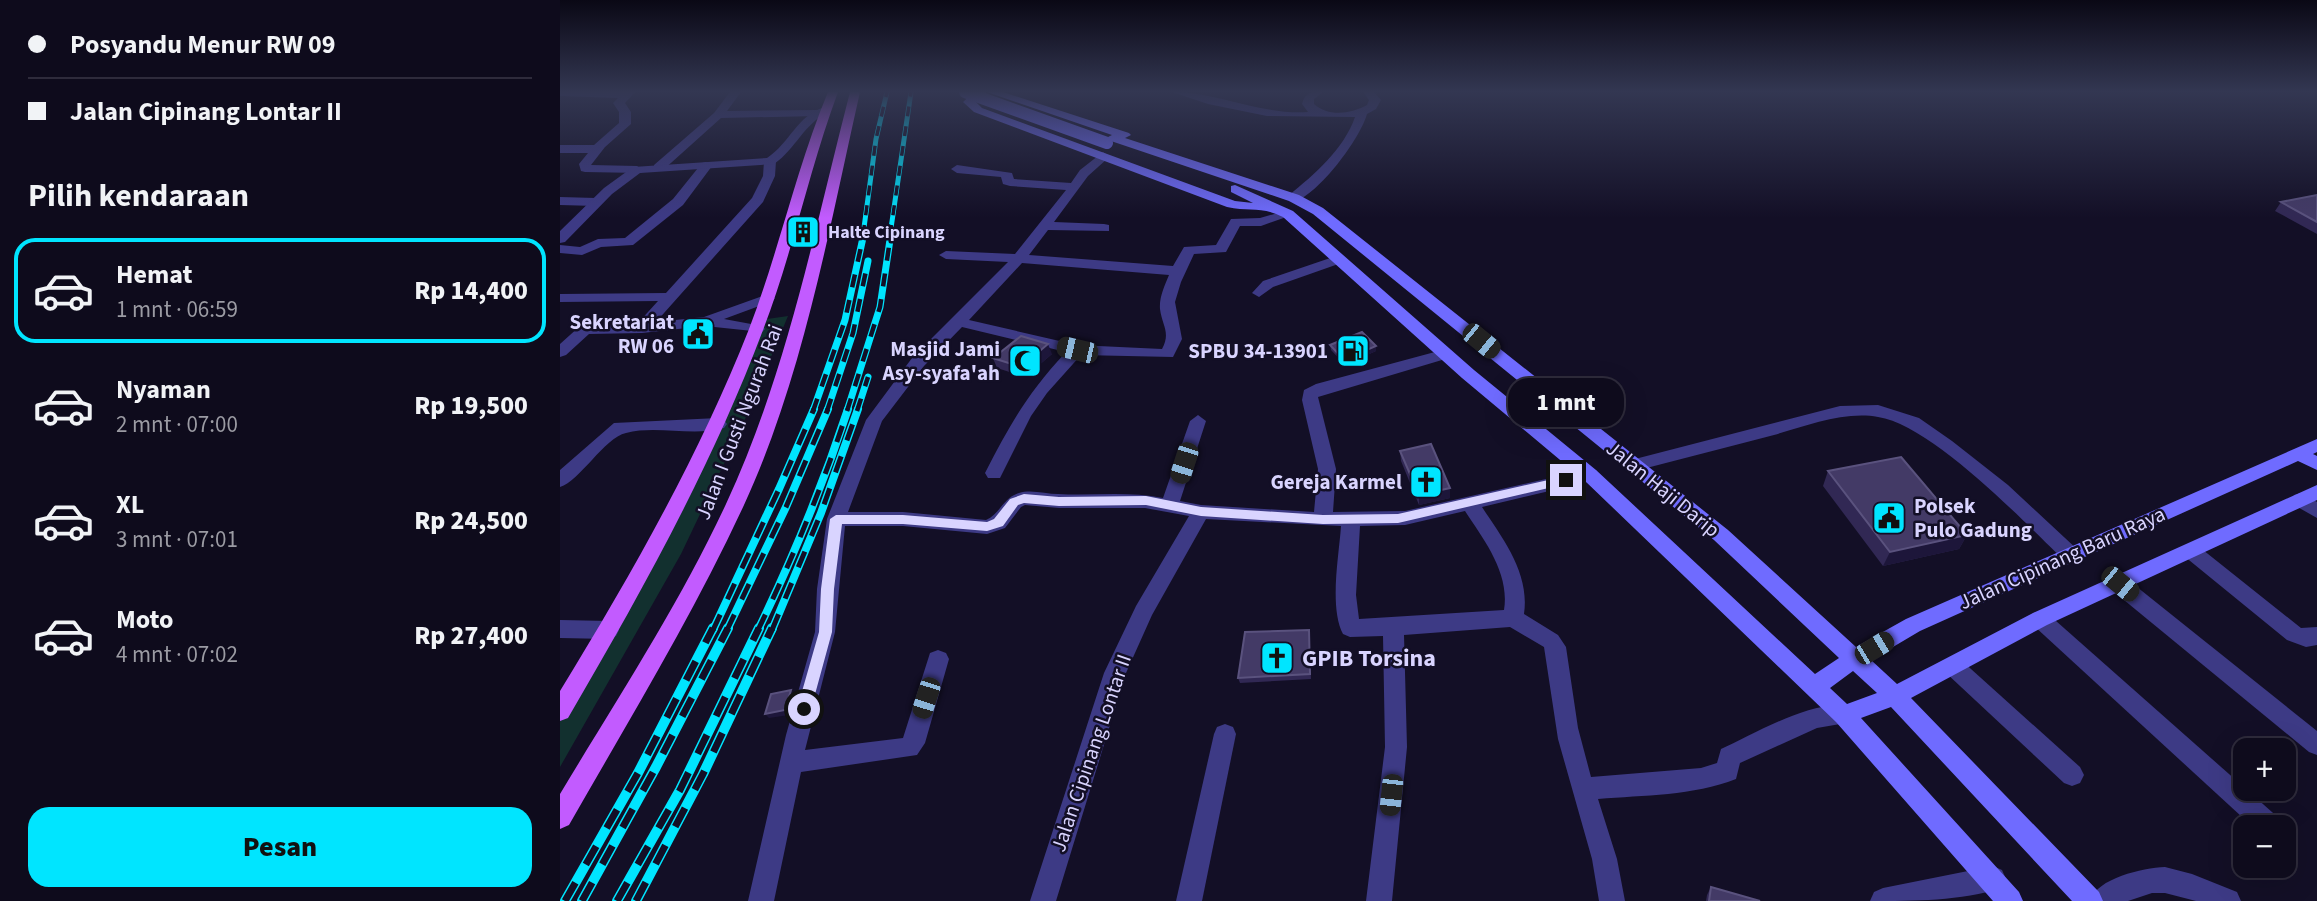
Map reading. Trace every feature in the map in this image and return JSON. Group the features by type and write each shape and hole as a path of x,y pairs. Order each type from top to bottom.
{"main road":[{"name":"Jalan I Gusti Ngurah Rai","path":"560,711 609,630 686,490 718,424 768,298 816,134"},
{"name":"Jalan I Gusti Ngurah Rai","path":"560,817 678,615 736,503 780,388 801,320 845,134"},
{"path":"1065,134 1108,146"},
{"name":"Jalan Haji Darip","path":"1076,134 1275,198 1291,206 1318,211 1721,535 1895,696 2090,901"},
{"name":"Jalan Haji Darip","path":"1079,134 1108,146"},
{"path":"1124,134 1263,178 1271,182 1275,198"},
{"path":"813,148 843,144"},
{"name":"Jalan Haji Darip","path":"1291,206 1339,259 1446,354 1590,475 1815,686 1993,879 2010,901"},
{"path":"2308,449 2317,464"},
{"name":"Jalan Cipinang Baru Raya","path":"1815,686 1854,659 1913,625 2308,449"},
{"path":"1844,716 1895,696 2040,619 2191,551 2312,501"}],"street":[{"path":"614,134 597,149 585,164 585,168 637,170 770,162 799,134"},
{"path":"658,168 696,134"},
{"path":"961,319 1077,350 1167,354 1176,328 1168,304 1177,271 1190,249 1223,248 1236,222 1261,222 1291,206 1320,176 1337,134"},
{"path":"761,901 797,735 825,632 827,589 836,519 874,420 918,362 1019,259 1084,173 1108,146"},
{"path":"560,149 597,149"},
{"path":"642,328 758,199 769,176 770,162"},
{"path":"560,249 582,251 598,243 628,242 678,202 706,166"},
{"path":"957,169 1004,174 1010,182 1074,187"},
{"path":"560,239 596,202 637,170"},
{"path":"560,201 596,202"},
{"path":"1045,226 1104,228"},
{"path":"946,255 1177,271"},
{"path":"1259,293 1268,284 1339,259"},
{"path":"560,298 668,297"},
{"path":"560,330 642,328 705,321 768,298"},
{"path":"705,321 757,329"},
{"path":"560,352 585,329"},
{"path":"994,473 1035,398 1077,350"},
{"path":"1323,519 1327,470 1310,404 1310,394 1322,388 1446,354"},
{"path":"1635,465 1840,412 1878,411 1913,422 1946,445 2002,490 2072,556"},
{"path":"1170,504 1198,421"},
{"path":"560,481 603,438 620,427 718,424"},
{"path":"836,519 903,519 987,527 998,523 1014,502 1024,498 1059,501 1146,501 1201,512 1323,519 1405,518 1590,475"},
{"path":"1470,503 1511,574 1516,608 1513,618"},
{"name":"Jalan Cipinang Lontar II","path":"1042,901 1115,673 1143,612 1201,512"},
{"path":"1351,519 1346,595 1349,628 1513,618 1551,641 1555,647 1568,736 1598,830 1612,901"},
{"path":"2191,551 2294,634 2306,638 2317,636"},
{"path":"2120,584 2317,745"},
{"path":"2040,619 2258,815"},
{"path":"1379,901 1396,747 1394,627"},
{"path":"560,629 609,630"},
{"path":"792,762 909,748 914,743 938,659"},
{"path":"1953,666 2072,775"},
{"path":"1815,686 1815,718"},
{"path":"1583,789 1702,779 1728,771 1729,757 1815,718 1844,716"},
{"path":"1189,901 1225,734"},
{"path":"2102,901 2127,887 2153,878 2174,881 2228,901"},
{"path":"1883,901 1993,879"}],"green space":[{"path":"788,316 743,424 681,554 560,767 560,711 609,630 761,320"}],"building":[{"path":"2317,195 2317,222 2281,202"},
{"name":"SPBU 34-13901","path":"1362,332 1376,346 1344,360 1330,345"},
{"path":"1021,336 1048,344 1021,367 993,358"},
{"name":"Gereja Karmel","path":"1431,444 1450,488 1419,495 1400,451"},
{"name":"Polsek Pulo Gadung","path":"1901,457 1967,535 1890,552 1828,471"},
{"name":"GPIB Torsina","path":"1309,630 1310,674 1238,678 1245,632"},
{"path":"791,690 785,710 765,714 771,694"},
{"path":"1711,887 1760,901 1709,901"}],"railway":[{"path":"863,235 877,134"},
{"path":"890,235 905,134"},
{"path":"813,411 845,320 864,233"},
{"path":"847,411 880,307 891,233"},
{"path":"827,411 853,333 868,261"},
{"path":"857,411 868,377"},
{"path":"713,630 814,409"},
{"path":"727,629 786,507 828,409"},
{"path":"758,630 807,521 848,409"},
{"path":"772,630 821,513 858,409"},
{"path":"565,901 638,773 713,628"},
{"path":"617,901 680,790 759,628"},
{"path":"636,901 703,774 772,628"},
{"path":"582,901 727,629"}],"place":[{"name":"Halte Cipinang","path":"803,232"},
{"name":"Sekretariat RW 06","path":"698,334"},
{"name":"SPBU 34-13901","path":"1353,351"},
{"name":"Masjid Jami Asy-syafa'ah","path":"1025,361"},
{"name":"Gereja Karmel","path":"1426,482"},
{"name":"Polsek Pulo Gadung","path":"1889,518"},
{"name":"GPIB Torsina","path":"1277,658"}],"route":[{"path":"804,709 825,632 827,589 836,519 903,519 987,527 998,523 1014,502 1024,498 1059,501 1146,501 1201,512 1323,519 1398,519 1566,480"}]}
